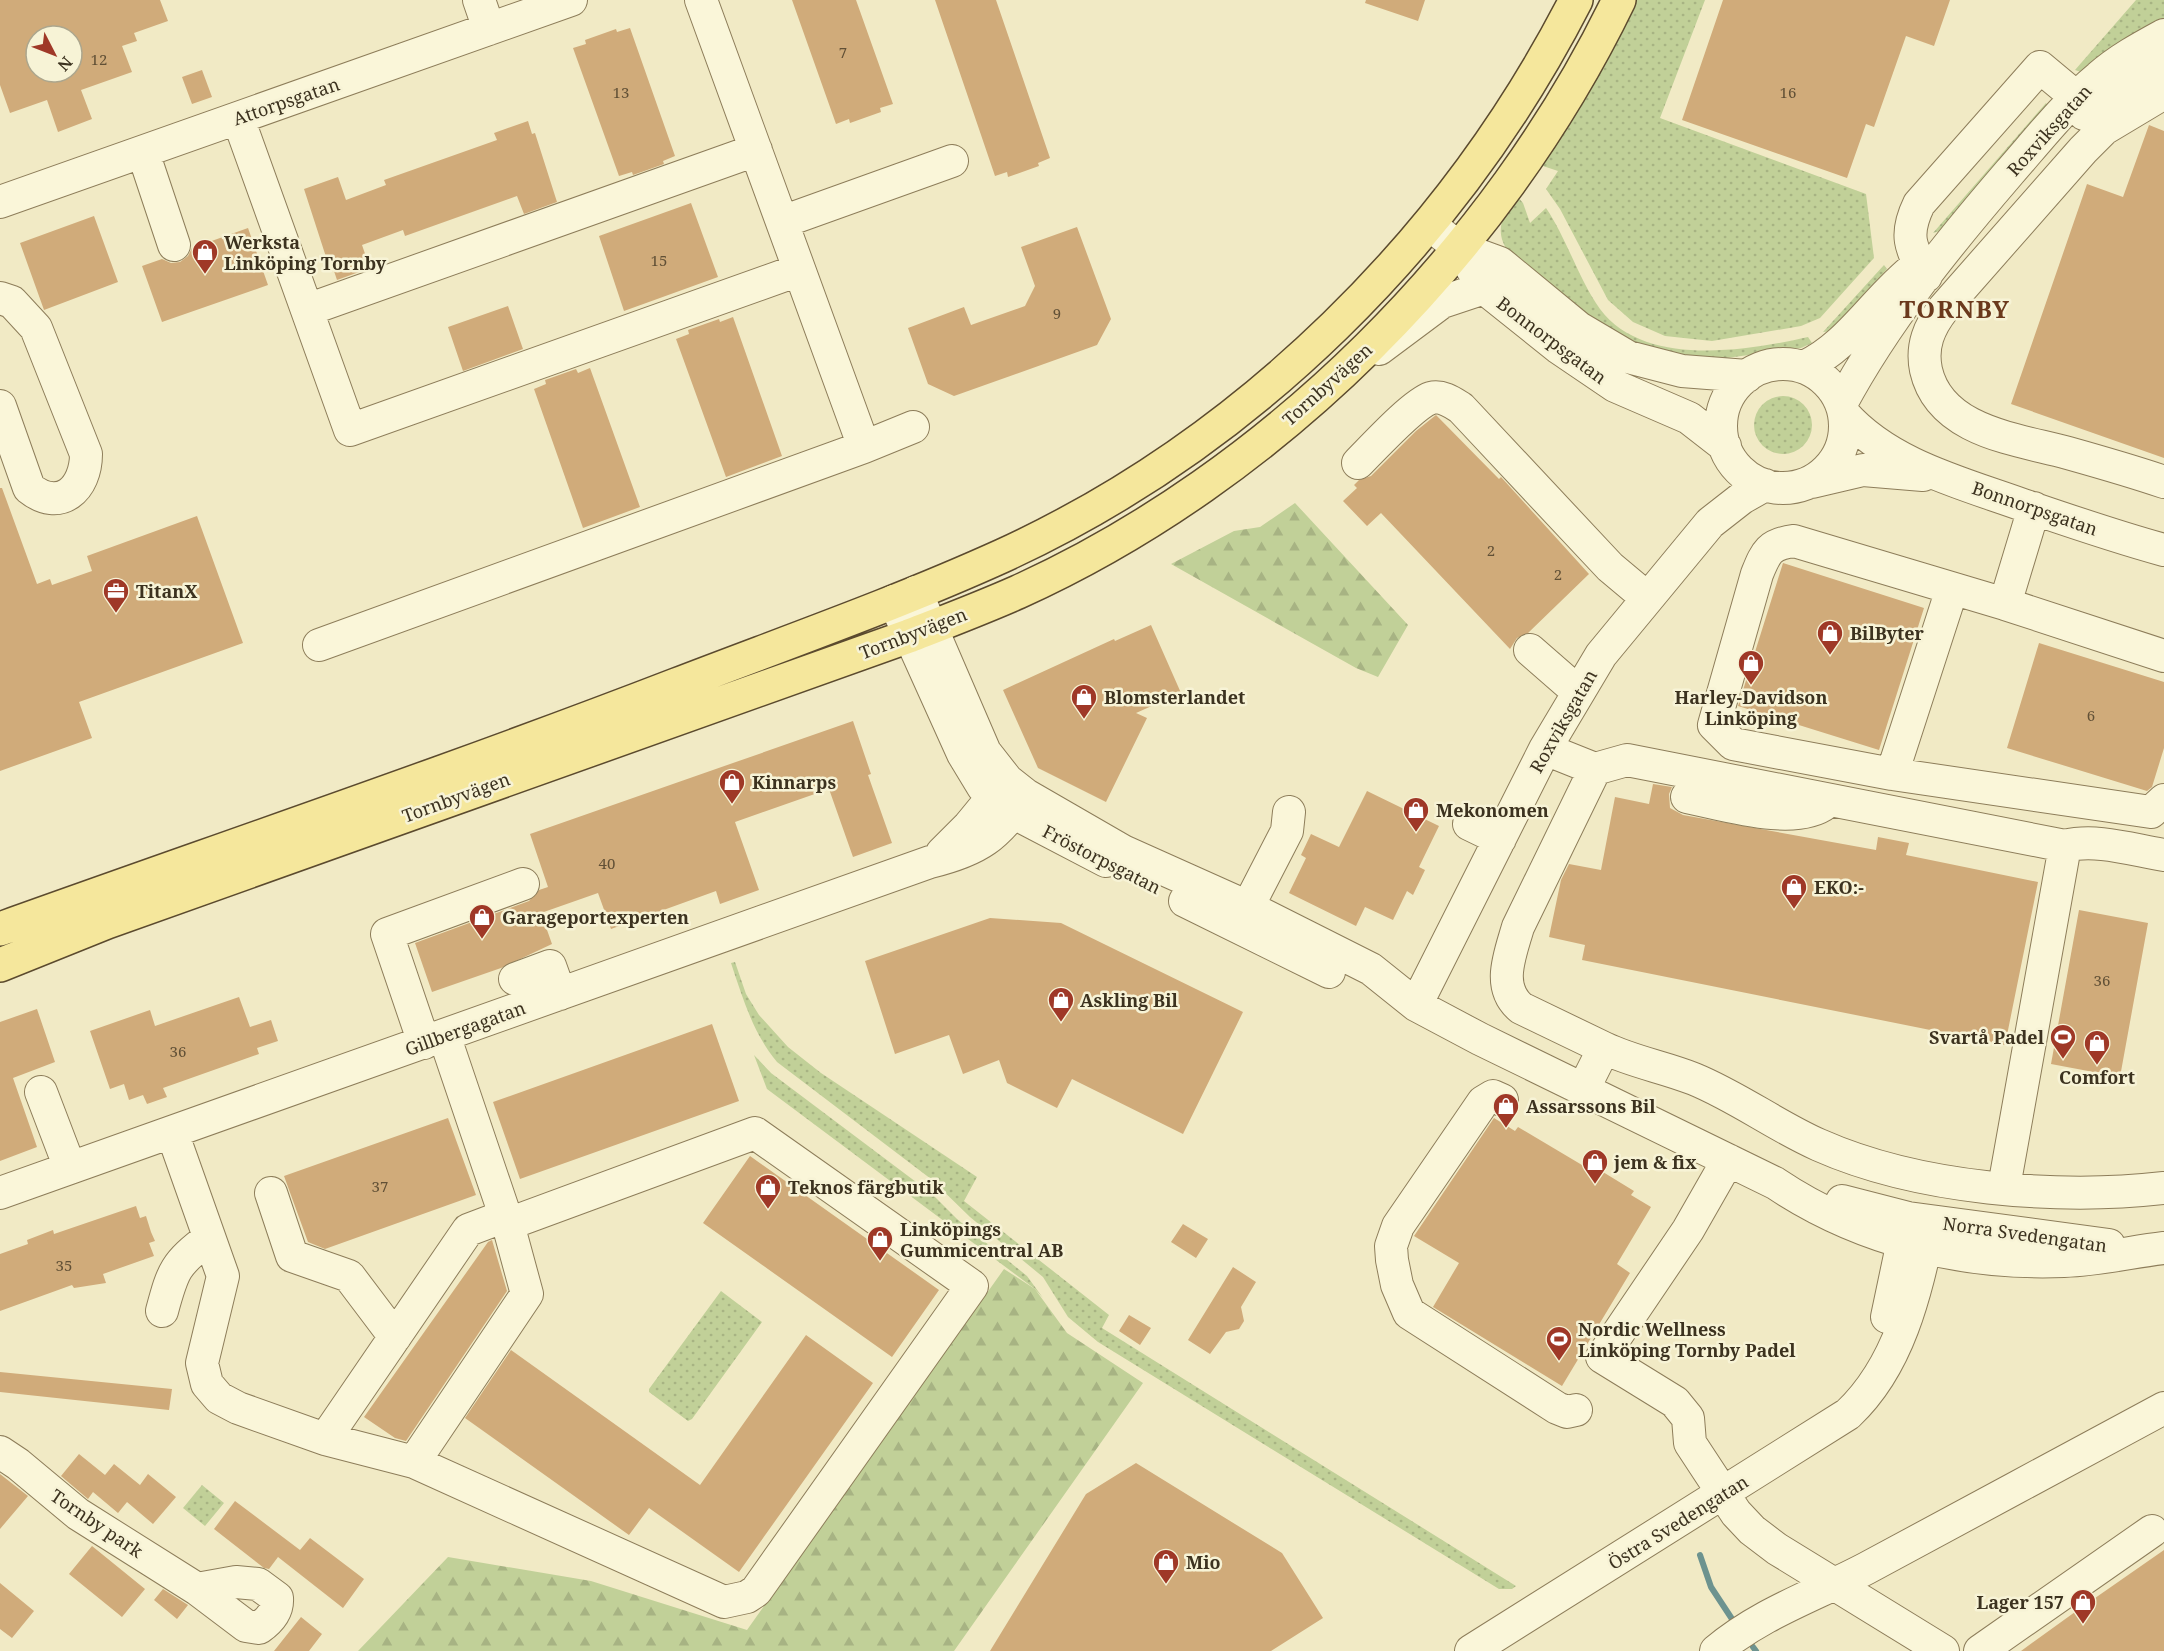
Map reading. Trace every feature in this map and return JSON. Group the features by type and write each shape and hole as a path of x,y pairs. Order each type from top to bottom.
{"main road":[{"name":"Tornbyvägen","path":"0,929 531,741 905,597 1005,554 1094,508 1206,435 1316,344 1363,298 1429,224 1478,161 1517,103 1576,0"},
{"name":"Tornbyvägen","path":"0,966 118,918 920,632 1019,591 1115,540 1174,504 1232,464 1313,398 1410,304 1459,248 1552,120 1619,0"}],"street":[{"path":"479,0 489,29"},
{"name":"Attorpsgatan","path":"0,202 489,29 534,6 571,0"},
{"path":"701,0 864,447"},
{"name":"Roxviksgatan","path":"1843,409 1858,372 1922,270 1949,243 2076,97 2124,58 2164,35"},
{"path":"2039,139 2084,114 2164,60"},
{"path":"1922,270 1909,242 1910,222 1918,204 2040,67 2076,97"},
{"path":"2164,93 2104,129 2084,150 1944,308 1935,320 1923,347 1928,378 1937,396 1948,409 1967,422 2018,441 2164,482"},
{"path":"238,118 350,430 799,270"},
{"path":"307,310 756,150"},
{"path":"143,152 174,245"},
{"path":"782,222 952,161"},
{"name":"Bonnorpsgatan","path":"1429,224 1459,248 1500,263 1579,328 1628,357 1682,371 1747,376"},
{"name":"Bonnorpsgatan","path":"1459,248 1484,288 1586,369 1644,400 1689,418 1729,455"},
{"name":"Roxviksgatan","path":"1804,367 1833,350 1902,278 1922,270"},
{"path":"1313,398 1442,302 1484,288"},
{"path":"0,298 12,302 36,328 86,454 86,466 74,491 63,497 51,499 38,496 29,488 0,406"},
{"path":"1787,364 1804,367 1818,374 1830,385 1843,409 1844,438 1839,452 1819,477 1804,484 1782,488 1765,485 1746,475 1729,455 1721,422 1723,410 1736,386 1747,376 1768,366 1787,364"},
{"path":"1358,463 1420,405 1433,397 1448,399 1461,408 1610,567 1647,598"},
{"name":"Bonnorpsgatan","path":"1843,409 1872,441 1945,477 2125,539 2164,550"},
{"path":"319,645 864,447 913,427"},
{"name":"Roxviksgatan","path":"1710,523 1721,500 1729,455"},
{"name":"Bonnorpsgatan","path":"1804,484 1863,470 1945,477"},
{"name":"Roxviksgatan","path":"1416,1005 1545,749 1577,691 1601,655 1710,523 1742,498 1765,485"},
{"path":"2005,604 2034,508"},
{"name":"Bonnorpsgatan","path":"2125,539 2164,566"},
{"path":"2164,656 2005,604 1794,541 1777,543 1765,556 1757,574 1714,725 1733,744 1892,774 2151,812 2164,800"},
{"path":"1892,774 1952,590"},
{"name":"Fröstorpsgatan","path":"905,597 920,632 963,754 1010,796 1243,917 1361,988 1416,1005 1583,1090 1775,1183 1811,1207 1917,1232"},
{"path":"1530,650 1577,691"},
{"path":"1545,749 1595,769 1627,760 2065,846 2096,844 2164,855"},
{"path":"1595,769 1518,927 1510,952 1506,989 1511,1000 1521,1008 1627,1059 1694,1079 1818,1145 1845,1156 1948,1181 2004,1187 2074,1194 2164,1188"},
{"name":"Gillbergagatan","path":"0,1193 930,862 1010,796"},
{"path":"1687,797 1779,814 1799,813 1819,808 1830,800"},
{"path":"1243,917 1287,831 1289,812"},
{"path":"1469,824 1500,839"},
{"path":"2004,1187 2065,846"},
{"path":"414,1462 527,1294 507,1220 434,1039 387,934 523,884"},
{"path":"515,979 550,966 560,994"},
{"path":"1583,1090 1604,1048"},
{"path":"41,1092 70,1168"},
{"path":"1502,1100 1493,1096 1483,1101 1398,1226 1391,1246 1397,1285 1409,1313 1557,1408 1567,1412 1576,1410"},
{"path":"172,1132 224,1276 202,1364 207,1384 219,1398 238,1408 325,1439 414,1462 724,1602 756,1591 972,1286 755,1133 507,1220 468,1230 325,1439"},
{"path":"1728,1160 1688,1230 1602,1357 1675,1402 1688,1418 1689,1443 1723,1494 1752,1530 1777,1549 1943,1651"},
{"path":"271,1193 292,1256 349,1276 395,1337"},
{"name":"Östra Svedengatan","path":"1472,1651 1848,1414 1875,1383 1917,1232"},
{"name":"Norra Svedengatan","path":"1917,1232 1975,1258 2065,1261 2153,1249"},
{"path":"162,1311 171,1277 181,1260 209,1238"},
{"path":"1716,1651 1733,1637 1782,1609 1835,1584 2164,1408"},
{"name":"Tornby park","path":"0,1452 18,1464 78,1514 197,1589"},
{"path":"1980,1651 2152,1531"}],"green space":[{"path":"1635,0 1705,0 1660,118 1866,194 1874,258 1820,318 1801,326 1712,341 1665,336 1633,322 1608,300 1560,209 1546,189 1558,171 1537,164"},
{"path":"2136,0 2164,0 2164,21 2081,72 2075,70"},
{"path":"2046,103 2048,106 1940,231 1933,233"},
{"path":"1516,195 1523,203 1530,223 1546,208 1600,309 1619,328 1642,340 1669,347 1697,350 1756,347 1808,337 1812,343 1801,348 1719,359 1693,359 1629,342 1582,313 1510,254 1502,238 1501,224"},
{"path":"1884,265 1887,269 1832,331 1823,332"},
{"path":"1783,396 1799,401 1807,409 1812,425 1807,441 1799,449 1783,454 1767,449 1759,441 1754,425 1759,409 1767,401"},
{"path":"1295,503 1408,625 1378,677 1356,668 1171,564 1234,531 1260,527"},
{"path":"735,962 746,994 759,1015 788,1047 821,1073 977,1177 964,1201 1109,1315 1102,1328 1516,1586 1512,1589 1499,1589 1098,1342 1068,1317 1043,1277 970,1217 931,1179 777,1062 761,1039 750,1015 731,963"},
{"path":"754,1055 771,1073 932,1194 957,1219 1027,1276 1043,1298 1035,1289 767,1089"},
{"path":"1004,1269 1035,1289 1067,1333 1143,1383 954,1651 358,1651 448,1557 591,1581 747,1630"},
{"path":"721,1291 762,1322 692,1419 688,1421 649,1392 649,1389"},
{"path":"202,1485 224,1503 205,1526 183,1508"}],"building":[{"path":"0,0 160,0 168,21 134,33 137,41 122,46 132,72 81,90 92,119 58,132 47,100 10,113 0,85"},
{"path":"792,0 856,0 893,104 880,108 881,112 850,123 849,119 836,124"},
{"path":"935,0 996,0 1050,158 1038,163 1039,166 1008,177 1007,172 995,176"},
{"path":"1366,0 1425,0 1418,21 1365,3"},
{"path":"1723,0 1950,0 1934,46 1906,36 1874,127 1866,124 1847,178 1682,120"},
{"path":"630,28 675,156 663,161 664,164 633,175 632,172 619,176 573,48 586,44 585,40 616,29 617,32"},
{"path":"202,70 212,97 192,104 182,77"},
{"path":"528,121 532,134 535,133 557,202 524,214 517,196 405,236 403,230 362,245 370,268 337,280 330,259 327,260 304,189 338,177 346,200 386,185 384,180 497,140 494,133"},
{"path":"2149,125 2164,131 2164,458 2011,404 2087,184 2123,197"},
{"path":"691,203 718,277 624,311 599,236"},
{"path":"94,216 118,282 44,310 20,243"},
{"path":"1077,227 1111,319 1097,345 954,396 928,384 908,328 964,307 971,325 1025,306 1035,286 1021,247"},
{"name":"Werksta Linköping Tornby","path":"248,228 268,285 162,322 142,266 162,259 171,263 180,262 188,256 192,248"},
{"path":"508,306 523,349 463,371 448,327"},
{"path":"733,317 782,456 726,477 676,339 689,334 688,330 719,319 720,322"},
{"path":"590,368 640,507 583,528 534,389 546,384 545,380 576,369 578,373"},
{"path":"1436,415 1499,479 1501,477 1589,574 1528,633 1517,638 1510,649 1381,513 1367,526 1343,501 1357,488 1354,485 1359,480 1371,476 1416,431"},
{"name":"TitanX","path":"0,488 2,488 37,584 50,579 52,585 92,571 87,556 197,516 243,643 79,702 92,738 0,771"},
{"name":"BilByter","path":"1783,563 1924,608 1879,750 1738,706"},
{"name":"Blomsterlandet","path":"1151,625 1181,693 1136,713 1147,718 1106,802 1038,768 1003,690 1114,639 1115,641"},
{"path":"2039,643 2164,682 2164,748 2152,787 2147,791 2007,748"},
{"path":"853,721 871,774 868,775 892,843 853,857 829,789 735,822 759,890 720,904 716,891 611,929 598,893 541,913 552,944 501,968 432,992 415,943 529,901 539,890 548,887 530,834"},
{"name":"EKO:-","path":"1653,784 1672,787 1669,794 1670,808 1683,815 1876,850 1878,837 1909,843 1906,855 2038,882 2005,1045 1582,960 1585,945 1549,937 1561,880 1569,864 1601,870 1615,797 1649,804"},
{"path":"1367,791 1439,826 1419,867 1425,870 1413,895 1407,891 1393,920 1365,907 1356,926 1289,893 1306,858 1301,855 1311,834 1339,847"},
{"path":"2079,910 2148,923 2120,1077 2051,1064"},
{"name":"Askling Bil","path":"990,918 1061,923 1243,1012 1183,1134 1072,1079 1057,1108 1007,1083 999,1060 963,1074 949,1035 895,1054 865,961"},
{"path":"239,997 250,1027 271,1020 278,1041 257,1048 259,1054 163,1088 167,1097 147,1104 143,1095 129,1100 124,1084 110,1089 90,1031 150,1010 155,1026"},
{"path":"37,1009 55,1062 13,1078 37,1147 0,1161 0,1022"},
{"path":"712,1024 739,1101 520,1179 493,1102"},
{"path":"448,1118 476,1195 325,1249 308,1242 284,1176"},
{"path":"1494,1118 1515,1131 1518,1127 1582,1165 1585,1161 1634,1191 1631,1195 1651,1207 1617,1264 1630,1273 1562,1386 1433,1307 1459,1263 1414,1236"},
{"path":"750,1156 939,1290 892,1357 703,1223"},
{"path":"136,1206 140,1218 146,1216 155,1241 149,1243 154,1256 103,1274 106,1283 74,1288 72,1285 0,1311 0,1254 28,1244 27,1240 53,1230 54,1234"},
{"path":"1183,1224 1208,1239 1196,1258 1171,1242"},
{"path":"492,1240 507,1291 406,1441 395,1438 364,1417 488,1242"},
{"path":"1233,1267 1256,1282 1241,1307 1244,1321 1239,1329 1226,1332 1210,1354 1188,1340"},
{"path":"1129,1315 1151,1328 1140,1345 1119,1331"},
{"path":"806,1335 873,1383 739,1572 649,1508 629,1535 465,1418 511,1350 700,1485"},
{"path":"0,1372 172,1389 169,1410 0,1392"},
{"path":"79,1454 105,1475 114,1464 140,1485 148,1474 176,1497 153,1524 127,1502 118,1513 93,1492 88,1499 61,1476"},
{"name":"Mio","path":"1136,1463 1282,1553 1323,1618 1271,1651 990,1651 1086,1494"},
{"path":"0,1474 28,1496 0,1529"},
{"path":"235,1501 300,1550 310,1538 364,1579 343,1608 278,1557 269,1569 264,1568 214,1529"},
{"path":"92,1546 145,1589 122,1617 69,1574"},
{"path":"2164,1550 2164,1651 2021,1651 2075,1612"},
{"path":"0,1583 34,1611 12,1638 0,1629"},
{"path":"163,1589 188,1605 177,1619 154,1600"},
{"path":"301,1617 322,1634 309,1651 274,1651"}],"waterway":[{"path":"1700,1555 1711,1587 1732,1619"},
{"path":"1753,1647 1756,1651"}],"place":[{"name":"Werksta Linköping Tornby","path":"205,275"},
{"name":"TitanX","path":"116,614"},
{"name":"BilByter","path":"1830,656"},
{"name":"Harley-Davidson Linköping","path":"1751,686"},
{"name":"Blomsterlandet","path":"1084,720"},
{"name":"Kinnarps","path":"732,805"},
{"name":"Mekonomen","path":"1416,833"},
{"name":"EKO:-","path":"1794,910"},
{"name":"Garageportexperten","path":"482,940"},
{"name":"Askling Bil","path":"1061,1023"},
{"name":"Svartå Padel","path":"2063,1060"},
{"name":"Comfort","path":"2097,1066"},
{"name":"Assarssons Bil","path":"1506,1129"},
{"name":"jem & fix","path":"1595,1185"},
{"name":"Teknos färgbutik","path":"768,1210"},
{"name":"Linköpings Gummicentral AB","path":"880,1262"},
{"name":"Nordic Wellness Linköping Tornby Padel","path":"1559,1362"},
{"name":"Mio","path":"1166,1585"},
{"name":"Lager 157","path":"2083,1625"}],"district":[{"name":"TORNBY","path":"1955,308"}]}
